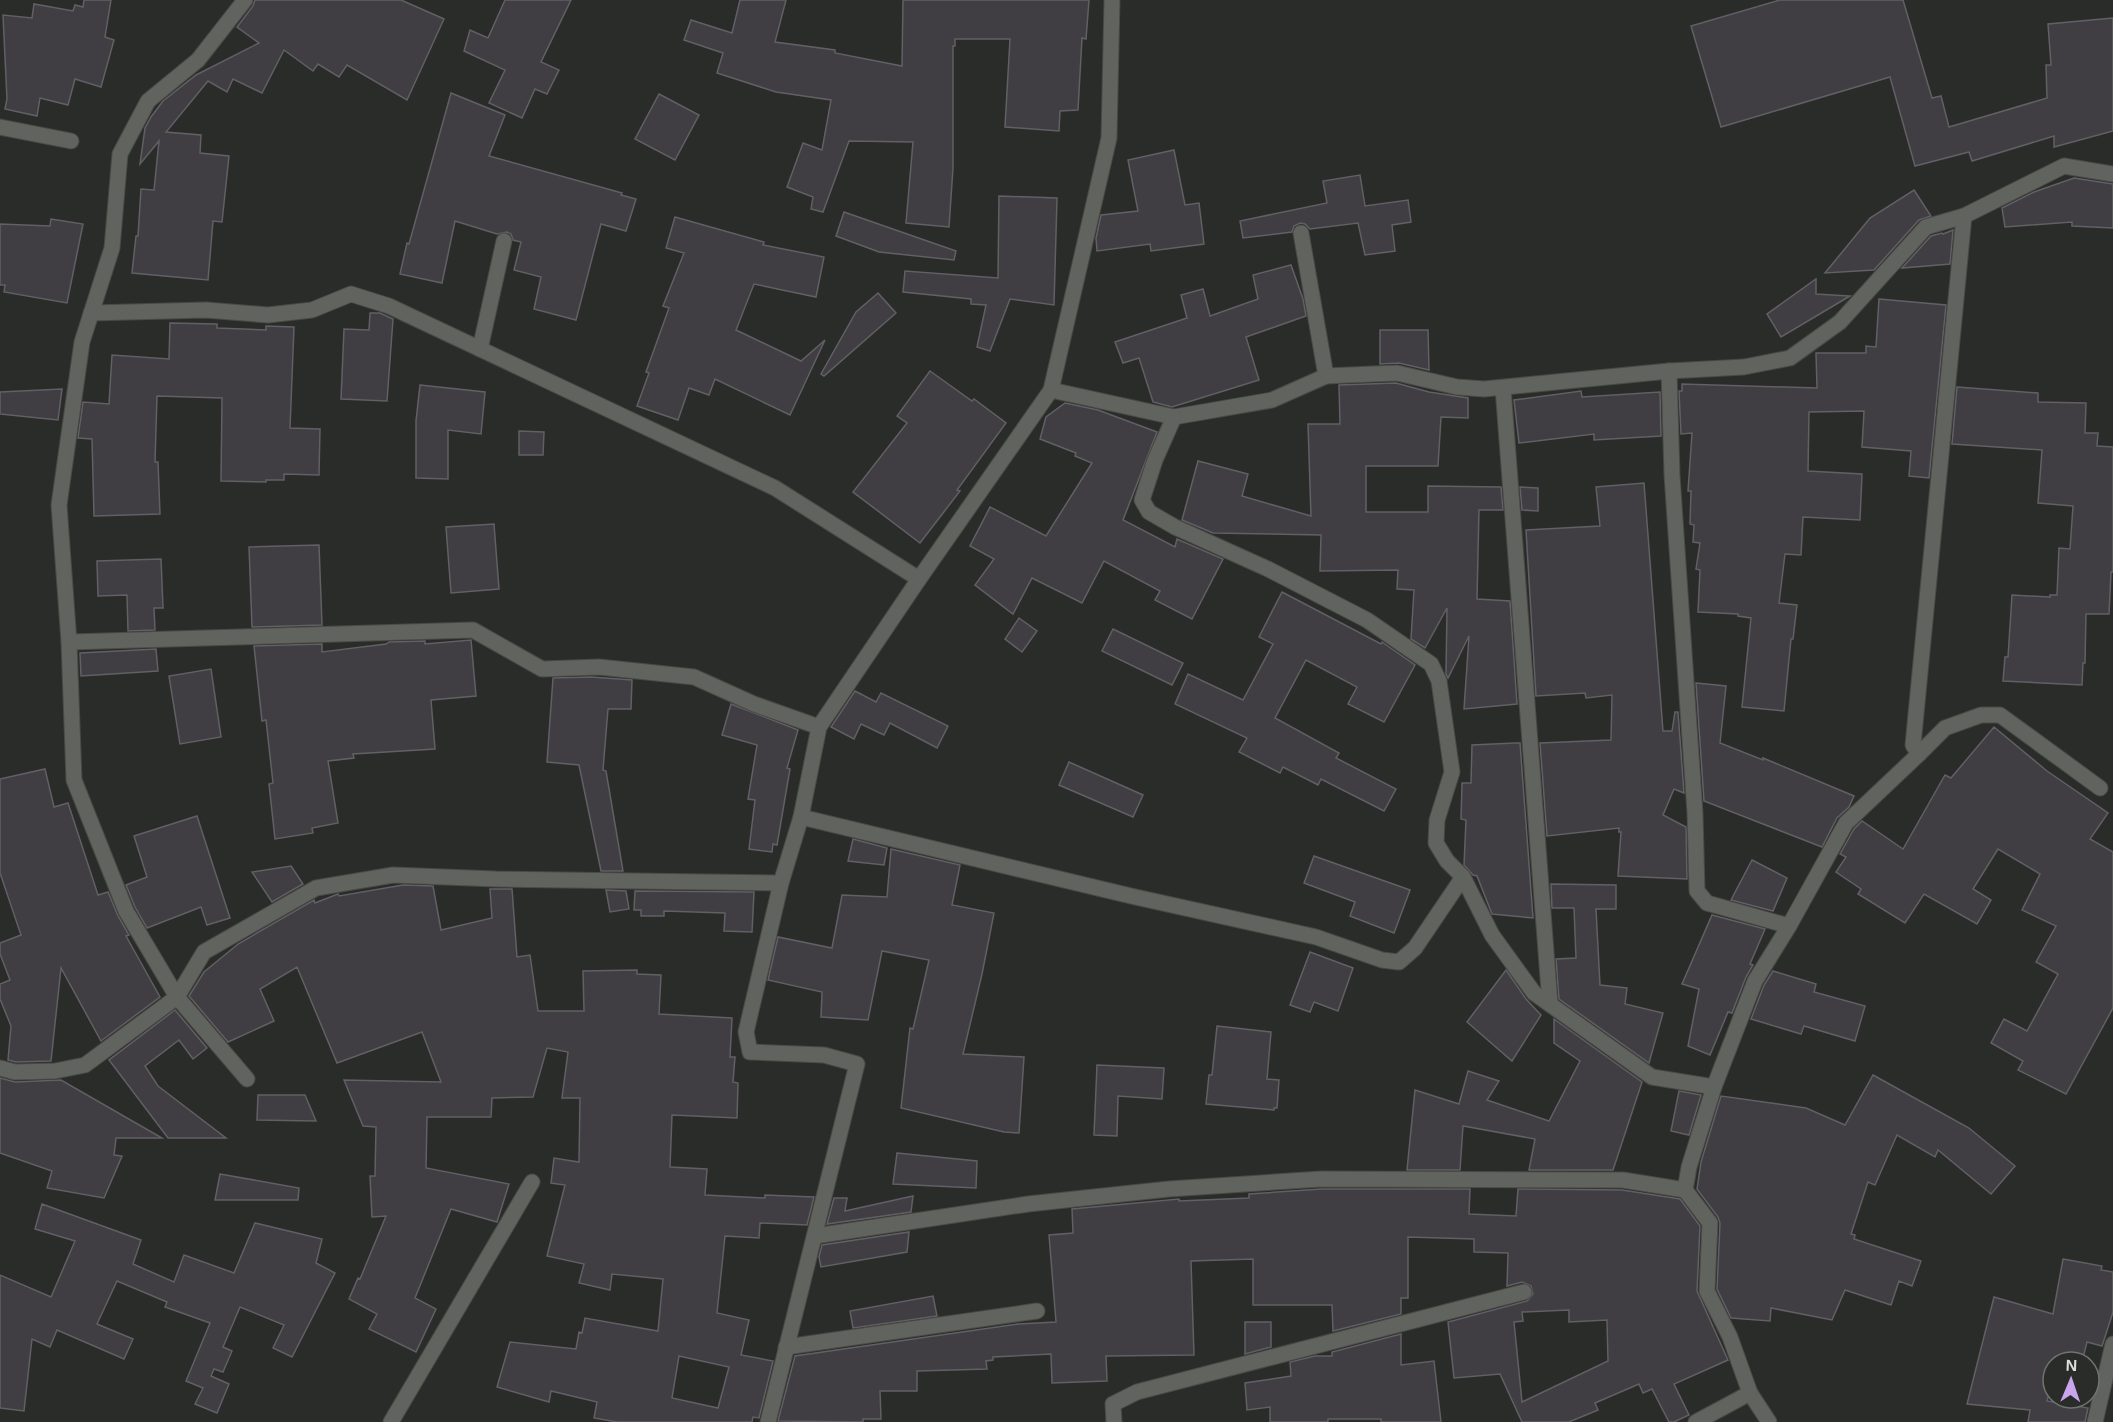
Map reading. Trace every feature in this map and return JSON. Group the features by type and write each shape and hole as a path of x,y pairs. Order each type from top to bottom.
{"street":[{"path":"245,0 198,60 148,101 120,154 112,248 82,342 59,505 69,642 74,780 126,911 177,997 247,1079"},
{"path":"768,1422 857,1064 824,1055 750,1052 746,1032 782,883 801,817 819,727 1051,390 1109,138 1112,0"},
{"path":"0,127 71,141"},
{"path":"1051,390 1174,417 1272,400 1326,376 1397,373 1457,387 1484,389 1668,371 1744,367 1790,358 1840,322 1926,227 1964,216 2064,166 2113,174"},
{"path":"1919,754 1912,745 1964,216"},
{"path":"1301,233 1326,376"},
{"path":"480,349 504,241"},
{"path":"91,313 206,310 268,315 312,310 351,294 389,306 775,488 919,579"},
{"path":"1668,371 1672,476 1695,813 1697,891 1707,903 1789,926"},
{"path":"1503,388 1550,1004"},
{"path":"1174,417 1155,460 1142,501 1149,512 1175,527 1268,569 1367,620 1431,664 1439,681 1452,772 1437,820 1436,843 1447,861 1463,877 1492,935 1533,993 1652,1077 1714,1087"},
{"path":"69,642 473,630 542,669 599,667 694,677 754,704 819,727"},
{"path":"1685,1190 1689,1167 1714,1087 1755,981 1789,926 1846,823 1945,728 1981,715 2000,715 2100,788"},
{"path":"801,817 1131,896 1316,937 1382,960 1399,962 1415,948 1463,877"},
{"path":"0,1068 15,1071 55,1071 85,1065 177,997 204,952 316,888 393,875 496,879 782,883"},
{"path":"815,1236 1040,1203 1169,1190 1321,1179 1623,1180 1685,1190 1710,1223 1707,1291 1730,1337 1750,1393 1769,1422"},
{"path":"391,1422 532,1182"},
{"path":"1114,1422 1113,1404 1137,1392 1524,1292"},
{"path":"786,1347 1037,1311"},
{"path":"2095,1422 2113,1344"},
{"path":"1696,1422 1750,1393"}],"building":[{"path":"84,0 111,0 105,37 114,40 101,87 75,79 68,105 40,98 37,116 5,109 7,99 3,15 32,18 34,4 73,11 75,5 83,7"},
{"path":"255,0 401,0 444,19 407,100 347,65 339,77 318,64 313,71 284,50 262,93 233,79 227,92 208,81 166,132 201,135 200,153 229,156 222,222 213,221 208,280 132,273 136,236 138,236 141,189 154,190 159,141 140,164 145,128 163,101 196,75 259,43 237,27"},
{"path":"505,0 571,0 541,62 559,70 547,94 535,89 522,118 489,103 505,70 464,51 470,30 488,38"},
{"path":"740,0 786,0 775,42 835,50 835,53 902,66 903,0 1089,0 1086,39 1082,38 1078,110 1060,111 1059,131 1005,127 1010,39 955,39 955,46 953,46 953,168 949,227 906,223 913,142 849,141 823,212 811,209 813,197 787,187 803,143 822,150 831,100 776,92 717,73 723,53 684,40 691,20 732,33"},
{"path":"1780,0 1903,0 1932,98 1941,96 1949,127 2047,98 2046,65 2051,65 2048,24 2113,18 2113,131 2054,147 2054,136 1972,161 1969,152 1915,166 1890,77 1721,127 1691,26"},
{"path":"451,93 505,115 489,156 622,193 621,195 636,199 626,231 601,224 576,320 534,309 541,277 514,270 521,242 513,240 511,234 507,232 497,234 455,221 442,283 400,274"},
{"path":"659,94 699,115 675,160 635,139"},
{"path":"1174,150 1185,205 1199,203 1204,244 1151,251 1150,244 1097,251 1096,238 1101,215 1138,211 1128,160"},
{"path":"1360,175 1365,206 1408,200 1411,222 1392,225 1395,251 1365,255 1358,223 1310,229 1300,223 1294,226 1292,232 1243,238 1240,221 1327,203 1323,181"},
{"path":"2074,178 2113,184 2113,228 2072,226 2072,222 2005,227 2002,208 2034,192"},
{"path":"1914,190 1931,216 1919,220 1874,270 1825,273 1870,218"},
{"path":"999,196 1057,198 1054,305 1010,299 990,351 977,347 986,305 971,304 971,299 903,292 905,271 998,278"},
{"path":"844,212 956,251 954,260 879,252 836,236"},
{"path":"675,217 764,242 763,245 824,257 816,297 754,284 736,330 801,361 825,340 790,415 715,379 709,395 689,388 678,420 637,406 649,373 646,372 669,308 663,306 684,253 666,248"},
{"path":"51,219 83,224 67,303 4,292 5,285 0,285 0,224 50,226"},
{"path":"1953,230 1950,264 1902,268 1931,236"},
{"path":"1291,265 1303,299 1306,316 1246,337 1259,380 1172,407 1153,402 1139,358 1123,363 1115,342 1187,318 1181,295 1203,289 1210,316 1258,299 1253,275"},
{"path":"1816,279 1816,294 1850,296 1781,337 1767,314"},
{"path":"878,293 896,313 824,376 821,374 856,312"},
{"path":"1879,299 1946,305 1929,478 1909,476 1911,451 1862,447 1864,411 1809,412 1808,471 1862,474 1860,520 1803,517 1801,555 1785,554 1779,603 1797,605 1793,639 1791,639 1784,711 1742,707 1751,618 1738,616 1738,614 1698,612 1700,570 1696,569 1700,543 1693,542 1694,525 1690,524 1691,491 1688,491 1692,433 1681,434 1679,391 1682,391 1682,384 1817,388 1816,353 1866,353 1866,346 1876,347"},
{"path":"370,313 380,313 393,319 387,401 341,399 344,329 369,330"},
{"path":"170,323 217,324 217,328 266,330 266,326 294,327 290,428 320,429 319,475 284,474 284,480 266,480 266,482 221,481 222,398 157,396 155,462 158,462 160,514 94,516 92,439 78,438 83,402 109,404 112,355 169,359"},
{"path":"1380,330 1428,330 1429,370 1399,363 1380,364"},
{"path":"930,371 1006,423 957,490 960,491 920,543 853,492 907,423 897,416"},
{"path":"1396,383 1429,392 1468,398 1468,418 1441,417 1438,466 1366,466 1366,512 1428,512 1428,486 1501,487 1503,510 1479,510 1477,599 1510,601 1517,704 1464,709 1469,636 1448,678 1446,674 1447,608 1425,648 1411,639 1414,590 1397,589 1398,570 1320,571 1321,535 1213,533 1182,520 1198,461 1248,474 1242,496 1311,516 1308,424 1340,424 1339,385"},
{"path":"420,385 485,392 481,434 448,430 448,479 416,478 416,421"},
{"path":"1957,387 2038,393 2038,402 2086,403 2085,433 2098,433 2097,446 2113,447 2113,572 2111,572 2109,614 2086,614 2082,685 2003,681 2005,657 2008,657 2012,595 2050,597 2050,595 2057,595 2059,548 2070,549 2073,506 2038,503 2042,450 1952,444"},
{"path":"62,389 58,420 0,414 0,392"},
{"path":"1581,391 1582,397 1660,392 1661,436 1594,440 1594,434 1519,443 1514,400"},
{"path":"1065,403 1098,410 1157,432 1123,520 1175,547 1177,539 1223,559 1192,619 1155,600 1160,591 1104,561 1082,603 1032,578 1013,614 975,585 994,559 970,546 990,507 1046,536 1092,463 1075,456 1076,453 1040,439 1046,417"},
{"path":"519,431 544,432 543,455 519,455"},
{"path":"1644,483 1663,731 1672,731 1675,712 1678,712 1684,793 1674,789 1663,815 1686,827 1687,879 1618,876 1621,832 1619,828 1547,836 1540,743 1611,740 1612,695 1586,698 1585,693 1536,696 1526,530 1600,526 1596,487"},
{"path":"1520,487 1538,488 1538,511 1522,510"},
{"path":"494,524 499,589 451,593 446,527"},
{"path":"319,545 322,625 252,627 249,547"},
{"path":"161,559 163,608 154,608 155,630 128,631 127,595 98,596 97,561"},
{"path":"1282,592 1381,644 1382,642 1415,665 1384,722 1348,704 1357,687 1306,660 1275,718 1339,753 1336,758 1396,789 1384,811 1321,779 1318,785 1283,767 1280,773 1239,752 1247,738 1175,704 1188,674 1243,700 1273,644 1259,637"},
{"path":"1019,618 1037,631 1022,652 1005,639"},
{"path":"1113,629 1183,663 1172,685 1102,651"},
{"path":"471,640 476,696 431,700 435,749 353,754 354,758 328,761 338,823 312,828 313,833 275,839 269,784 273,783 266,720 262,721 254,646 322,644 322,652 389,642 425,641 425,644"},
{"path":"156,649 158,671 81,676 80,653"},
{"path":"211,669 221,737 180,744 169,676"},
{"path":"591,677 632,680 631,709 608,709 603,770 606,771 623,871 601,871 579,765 547,762 553,678"},
{"path":"1696,683 1726,686 1720,743 1763,760 1763,758 1854,796 1849,807 1837,818 1822,847 1704,801"},
{"path":"855,691 876,702 881,693 948,726 937,748 890,723 884,735 861,724 854,739 831,727"},
{"path":"731,704 798,730 787,768 790,769 777,845 773,844 772,852 749,849 755,800 748,799 757,745 722,735"},
{"path":"1994,727 2047,771 2108,813 2090,839 2113,852 2113,1008 2066,1094 2018,1070 2023,1061 1991,1043 2004,1019 2027,1031 2058,974 2036,962 2056,926 2022,910 2040,874 1998,849 1973,889 1991,900 1977,924 1924,894 1905,923 1858,894 1861,889 1836,872 1846,857 1840,854 1854,829 1862,821 1903,849 1945,775 1951,778"},
{"path":"1520,743 1533,918 1492,914 1477,876 1473,875 1464,865 1466,820 1461,819 1462,783 1471,783 1472,745"},
{"path":"1069,762 1143,795 1133,817 1059,785"},
{"path":"45,769 54,807 68,803 98,895 108,892 129,935 126,936 160,997 101,1041 61,968 51,1061 16,1062 8,1060 11,1026 0,999 0,984 10,980 0,954 0,943 21,935 0,873 0,779"},
{"path":"197,816 230,918 207,925 201,907 147,928 126,885 147,877 134,836"},
{"path":"853,839 887,848 884,865 848,861"},
{"path":"891,849 960,865 952,905 994,913 963,1054 1024,1057 1019,1133 1004,1132 901,1108 910,1028 913,1029 929,960 882,951 868,1020 821,1017 822,992 768,980 778,937 832,948 842,895 887,897"},
{"path":"1314,856 1410,890 1394,933 1350,916 1355,902 1304,883"},
{"path":"1752,860 1787,878 1773,911 1731,900"},
{"path":"291,866 303,884 272,902 252,872"},
{"path":"1551,884 1616,885 1616,909 1596,909 1600,985 1627,988 1625,1004 1663,1013 1649,1063 1559,999 1556,959 1576,958 1574,908 1552,908"},
{"path":"403,885 433,886 441,930 492,918 490,889 512,889 517,957 530,955 538,1011 584,1011 583,971 637,970 637,974 661,975 659,1014 732,1018 730,1057 735,1057 733,1082 738,1083 737,1118 672,1115 670,1167 707,1169 705,1195 765,1198 765,1195 814,1197 807,1225 760,1223 759,1238 725,1236 717,1313 749,1320 741,1355 773,1361 759,1418 753,1417 752,1422 617,1422 594,1418 597,1402 551,1391 549,1402 497,1387 510,1342 576,1349 579,1332 582,1333 585,1318 658,1331 663,1279 612,1274 610,1290 579,1283 584,1264 547,1256 565,1185 551,1183 554,1158 579,1162 580,1098 562,1098 568,1052 547,1048 533,1097 492,1098 491,1117 427,1117 426,1168 509,1184 497,1222 451,1209 415,1298 436,1309 416,1352 369,1329 377,1314 349,1299 358,1278 360,1279 386,1216 372,1217 370,1176 375,1176 376,1127 363,1126 344,1080 441,1082 422,1032 337,1063 297,967 260,989 274,1021 228,1042 189,996 204,972 238,944 314,900 315,903 338,894 339,896","holes":["679,1356 729,1367 718,1408 672,1398"]},
{"path":"606,890 626,891 629,909 610,912"},
{"path":"635,891 754,892 752,932 724,931 725,913 664,911 664,916 641,916 641,910 634,910"},
{"path":"1712,915 1765,929 1750,964 1753,965 1732,1013 1728,1012 1710,1055 1688,1046 1699,989 1682,984"},
{"path":"1310,952 1353,968 1338,1011 1314,1002 1310,1012 1290,1005"},
{"path":"1506,970 1526,999 1541,1015 1512,1061 1467,1022"},
{"path":"1773,971 1816,984 1814,992 1865,1006 1855,1041 1804,1026 1801,1034 1751,1019 1764,985"},
{"path":"175,1010 207,1048 193,1059 179,1040 145,1066 158,1086 226,1138 168,1138 109,1060"},
{"path":"1554,1019 1642,1082 1613,1170 1529,1170 1535,1139 1463,1126 1460,1170 1407,1170 1415,1090 1459,1104 1468,1071 1499,1081 1487,1100 1549,1121 1580,1061 1554,1043"},
{"path":"1217,1026 1271,1032 1267,1079 1279,1080 1277,1108 1274,1110 1206,1104 1209,1075 1212,1075"},
{"path":"1097,1065 1164,1068 1162,1099 1118,1096 1117,1136 1094,1135"},
{"path":"1873,1075 1969,1128 2015,1166 1991,1194 1938,1150 1935,1157 1897,1135 1875,1185 1868,1182 1851,1234 1855,1235 1854,1239 1921,1261 1912,1286 1899,1281 1891,1305 1845,1290 1832,1320 1771,1308 1770,1321 1731,1318 1717,1289 1720,1223 1697,1189 1701,1162 1721,1096 1806,1108 1845,1125"},
{"path":"0,1078 15,1082 61,1080 162,1138 116,1138 114,1155 122,1156 104,1198 47,1188 52,1171 0,1153"},
{"path":"1679,1091 1701,1095 1689,1135 1671,1131"},
{"path":"258,1095 305,1095 316,1121 257,1120"},
{"path":"897,1153 977,1161 976,1188 893,1184"},
{"path":"220,1174 299,1188 298,1200 215,1200"},
{"path":"1321,1189 1470,1189 1469,1214 1516,1216 1518,1189 1622,1190 1680,1199 1700,1226 1697,1291 1728,1360 1674,1384 1689,1415 1674,1422 1669,1422 1652,1389 1643,1393 1639,1384 1595,1403 1598,1410 1569,1422 1522,1422 1500,1374 1454,1378 1448,1322 1527,1301 1533,1294 1531,1286 1522,1282 1507,1286 1508,1253 1474,1252 1474,1239 1408,1237 1408,1298 1401,1298 1401,1314 1333,1331 1332,1305 1253,1305 1253,1259 1191,1261 1194,1355 1106,1356 1107,1381 1052,1383 1051,1354 993,1357 993,1360 986,1361 987,1369 917,1371 917,1391 880,1391 881,1419 863,1419 863,1422 778,1421 795,1356 1018,1324 1056,1322 1049,1235 1073,1233 1072,1209 1179,1199 1179,1201 1249,1198 1249,1194","holes":["1569,1310 1569,1322 1607,1320 1608,1361 1522,1402 1514,1322 1523,1321 1522,1312"]},
{"path":"913,1196 911,1212 827,1224 834,1198 847,1198 845,1211"},
{"path":"42,1204 141,1240 133,1264 174,1282 184,1255 234,1273 255,1223 322,1239 316,1263 335,1273 292,1357 273,1348 284,1325 240,1307 223,1347 232,1351 223,1372 214,1369 211,1376 229,1384 217,1413 195,1404 203,1388 186,1381 210,1323 165,1307 167,1302 117,1281 97,1324 133,1339 124,1359 57,1330 50,1347 32,1339 24,1411 0,1408 0,1275 51,1297 75,1241 35,1229"},
{"path":"909,1232 907,1252 821,1267 819,1257 822,1245"},
{"path":"2063,1259 2102,1266 2101,1270 2113,1272 2113,1312 2102,1346 2087,1342 2085,1350 2041,1350 2041,1410 2088,1410 2085,1422 2028,1422 2030,1410 1967,1404 1994,1297 2053,1314"},
{"path":"933,1296 937,1316 853,1328 850,1311"},
{"path":"1245,1322 1271,1322 1271,1347 1245,1354"},
{"path":"1401,1334 1401,1365 1434,1361 1441,1422 1328,1419 1328,1422 1270,1422 1270,1407 1247,1410 1245,1383 1291,1376 1290,1362 1315,1356 1332,1356 1332,1352"}]}
